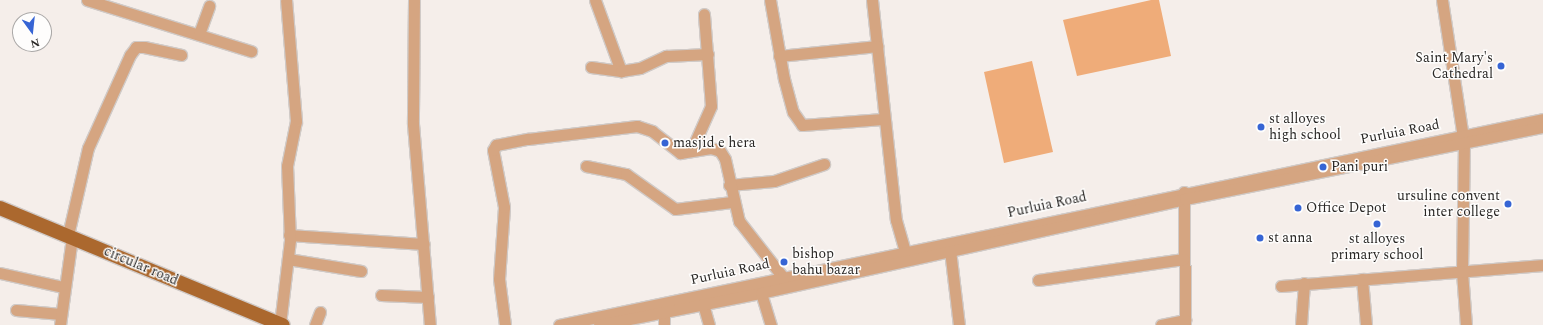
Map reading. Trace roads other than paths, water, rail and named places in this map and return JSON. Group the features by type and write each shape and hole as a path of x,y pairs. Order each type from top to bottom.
{"main road":[{"name":"circular road","path":"0,208 262,325"},
{"name":"circular road","path":"0,217 70,239 282,325"}],"street":[{"path":"87,0 199,34 251,52"},
{"path":"282,325 290,236 287,166 296,121 286,0"},
{"path":"414,0 411,93 430,325"},
{"path":"595,0 621,71"},
{"path":"770,0 779,56 793,112 802,125 883,119"},
{"path":"872,0 883,119 898,236 906,255"},
{"path":"1442,0 1464,139 1462,272 1466,325"},
{"path":"199,34 209,6"},
{"path":"691,151 711,106 704,14"},
{"path":"779,56 877,46"},
{"path":"16,310 61,319 63,287 70,239 88,148 130,55 136,47 144,47 181,55"},
{"path":"591,67 621,71 640,68 666,56 708,54"},
{"name":"Purluia Road","path":"1464,139 1543,119"},
{"path":"504,325 498,279 504,207 494,147 528,139 637,126 652,131 680,153 711,148 720,151 725,158 732,202 746,231 784,276 787,287"},
{"name":"Purluia Road","path":"599,325 664,306 784,276 906,255 1184,195 1464,139 1543,127"},
{"path":"729,184 774,180 824,164"},
{"path":"586,166 631,176 662,203 675,209 732,202"},
{"path":"1161,325 1185,323 1183,259 1184,195"},
{"name":"Purluia Road","path":"558,325 664,306 703,304 761,293 906,255 950,250 1184,195"},
{"path":"290,236 424,244"},
{"path":"950,250 959,325"},
{"path":"288,259 361,271"},
{"path":"1038,280 1183,259"},
{"path":"1281,286 1543,265"},
{"path":"0,274 63,287"},
{"path":"1362,279 1366,325"},
{"path":"1302,325 1304,283"},
{"path":"761,293 771,325"},
{"path":"381,295 428,297"},
{"path":"703,304 709,325"},
{"path":"664,306 664,325"},
{"path":"315,325 320,312"}],"place":[{"name":"Saint Mary's Cathedral","path":"1501,66"},
{"name":"st alloyes high school","path":"1261,127"},
{"name":"masjid e hera","path":"665,143"},
{"name":"Pani puri","path":"1323,167"},
{"name":"ursuline convent inter college","path":"1508,204"},
{"name":"Office Depot","path":"1298,208"},
{"name":"st alloyes primary school","path":"1377,224"},
{"name":"st anna","path":"1260,238"},
{"name":"bishop bahu bazar","path":"784,262"}]}
